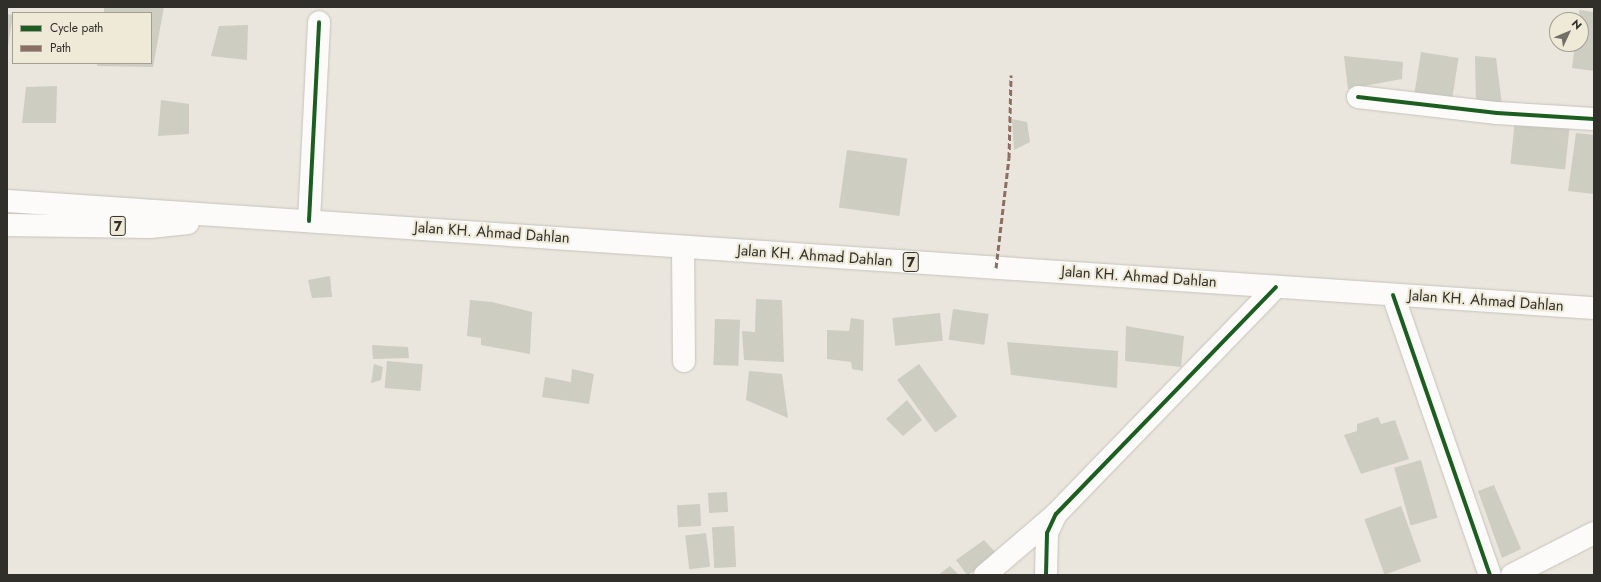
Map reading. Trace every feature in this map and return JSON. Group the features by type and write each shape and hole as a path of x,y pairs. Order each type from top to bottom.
{"main road":[{"path":"309,214 319,22"},
{"path":"1358,98 1498,113 1594,119"},
{"name":"Jalan KH. Ahmad Dahlan","path":"7,201 229,216 309,214 683,246 1594,308"},
{"name":"Jalan KH. Ahmad Dahlan","path":"7,225 150,226 182,224 229,216"},
{"path":"683,246 684,361"},
{"path":"985,575 1056,514 1276,287"},
{"path":"1393,295 1490,575"},
{"path":"1046,575 1048,533 1056,514"},
{"path":"1512,575 1594,532"}],"building":[{"path":"104,7 164,7 153,67 97,66 97,64 152,64 152,12 104,12"},
{"path":"1579,10 1594,12 1594,71 1572,68 1574,52 1589,52 1589,12 1579,12"},
{"path":"7,14 12,15 7,48"},
{"path":"248,25 247,60 211,56 219,26"},
{"path":"1421,52 1459,58 1451,103 1414,97"},
{"path":"1344,56 1403,62 1402,79 1348,89"},
{"path":"1475,56 1496,58 1502,104 1476,104"},
{"path":"57,86 56,123 22,123 26,87"},
{"path":"161,100 189,104 189,134 158,136"},
{"path":"1012,119 1027,122 1030,142 1014,150"},
{"path":"1515,120 1570,126 1565,170 1510,164"},
{"path":"1576,133 1594,135 1594,194 1568,191"},
{"path":"847,150 907,158 899,216 839,207"},
{"path":"330,276 332,297 312,298 308,280"},
{"path":"756,299 782,300 784,362 744,360 742,331 755,332"},
{"path":"470,300 492,302 532,312 530,354 481,345 481,338 467,336"},
{"path":"953,309 989,314 984,345 949,340"},
{"path":"940,313 943,341 895,346 892,318"},
{"path":"851,318 864,320 863,371 852,369 851,362 827,359 827,330 849,331"},
{"path":"715,319 740,320 738,366 713,365"},
{"path":"1126,326 1184,336 1181,367 1125,361"},
{"path":"1007,342 1118,351 1117,388 1011,375"},
{"path":"372,345 408,347 409,358 373,359"},
{"path":"387,361 423,364 421,391 385,388"},
{"path":"374,364 383,367 381,380 371,383"},
{"path":"919,364 957,417 935,432 897,380"},
{"path":"572,369 594,374 589,404 542,397 545,377 571,382"},
{"path":"749,371 782,374 788,418 746,400"},
{"path":"907,400 922,420 903,436 886,419"},
{"path":"1378,417 1381,424 1395,420 1409,459 1361,474 1344,435 1357,431 1357,424"},
{"path":"1421,460 1438,518 1411,525 1394,468"},
{"path":"1494,485 1521,549 1502,558 1478,491"},
{"path":"727,492 728,512 709,513 708,493"},
{"path":"700,504 701,526 678,527 677,505"},
{"path":"1401,506 1421,561 1385,575 1364,519"},
{"path":"734,526 736,567 714,568 712,527"},
{"path":"706,533 710,567 689,569 685,536"},
{"path":"984,540 1000,557 967,575 956,560"},
{"path":"950,566 959,575 938,575"}],"marked path":[{"path":"996,268 1009,158 1011,75"}],"cycle path":[{"path":"309,221 319,22"},
{"path":"1358,97 1497,113 1594,119"},
{"path":"1046,575 1047,533 1056,514 1276,287"},
{"path":"1393,295 1490,575"}]}
